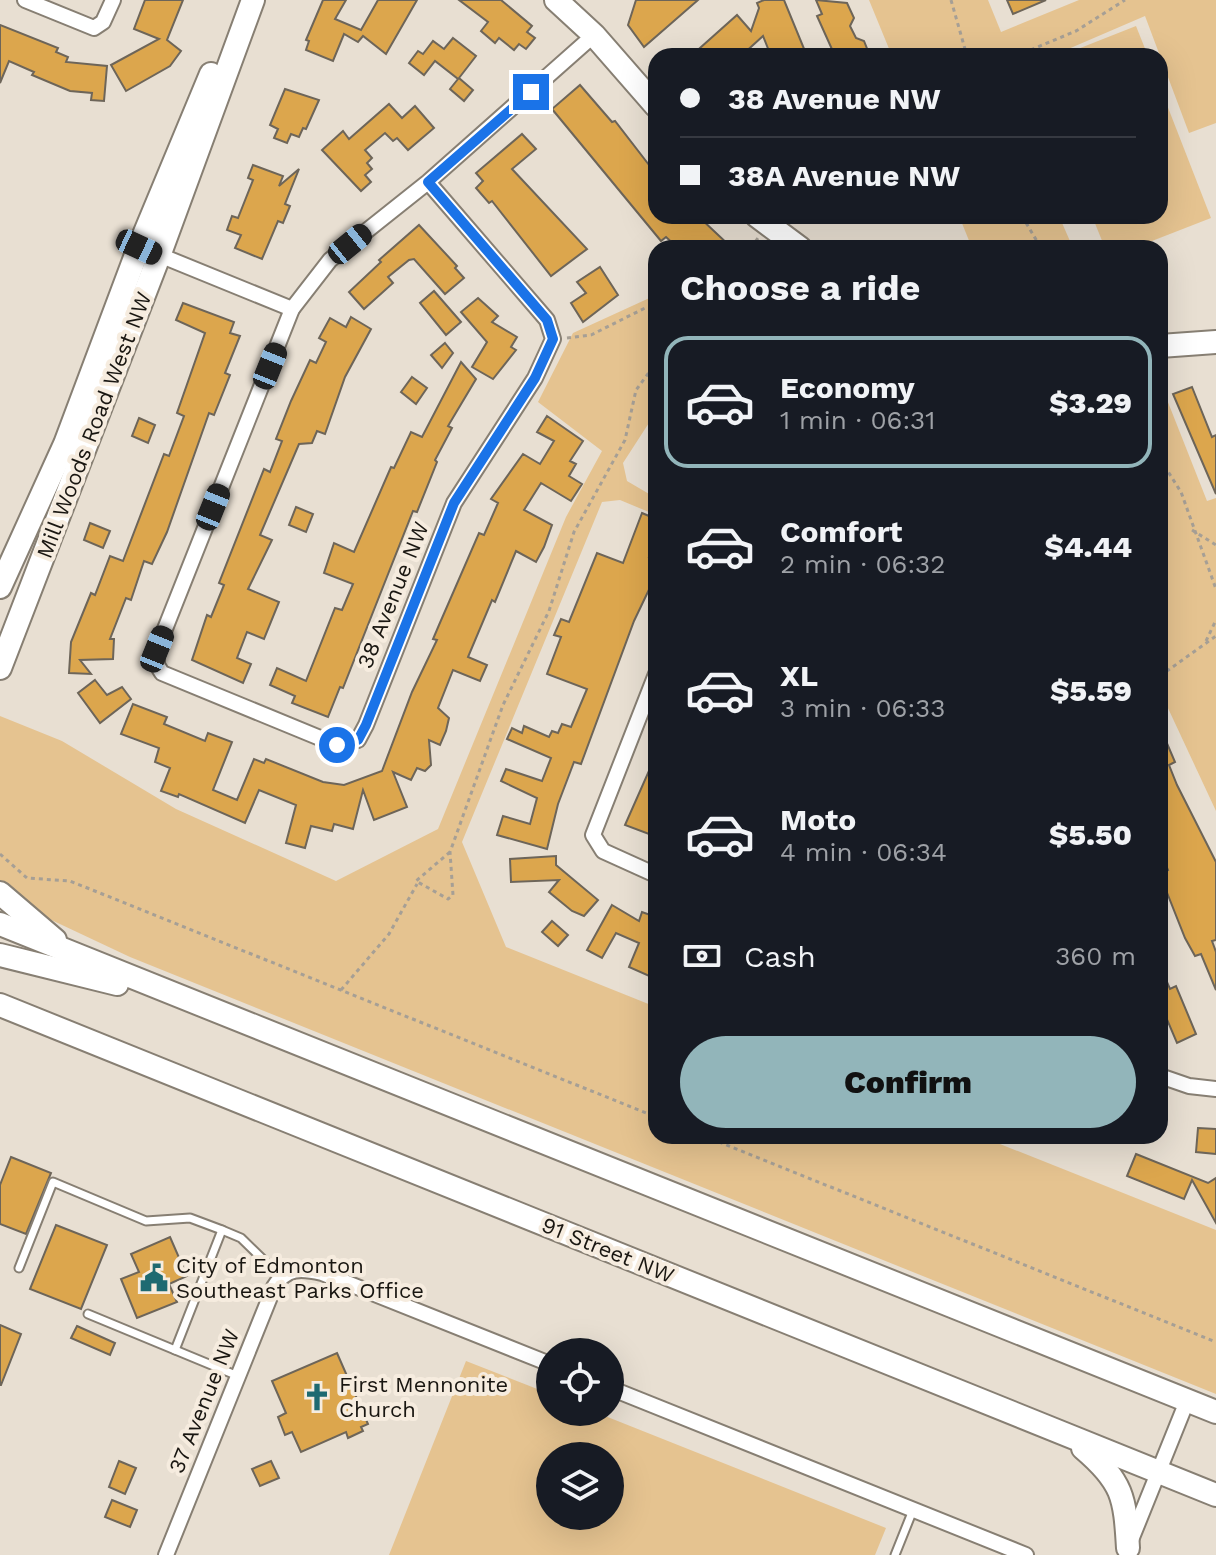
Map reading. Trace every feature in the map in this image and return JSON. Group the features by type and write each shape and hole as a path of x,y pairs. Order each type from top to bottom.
{"main road":[{"name":"Mill Woods Road West NW","path":"0,668 149,251 244,0"},
{"name":"Mill Woods Road West NW","path":"0,587 149,251 253,0"},
{"path":"556,0 594,35 648,97"},
{"path":"768,224 789,240"},
{"path":"1168,345 1216,342"},
{"path":"0,893 67,952"},
{"path":"0,924 1216,1412"},
{"path":"0,955 112,982 238,1019"},
{"name":"91 Street NW","path":"0,1005 1216,1495"},
{"path":"1067,1434 1107,1469 1121,1489 1126,1552"}],"street":[{"path":"25,0 87,27 99,26 113,0"},
{"path":"149,251 292,309 330,260 428,182 594,35"},
{"path":"428,182 560,338"},
{"name":"38 Avenue NW","path":"292,309 157,649 157,665 171,678 325,741 349,743 358,740 454,503 560,338"},
{"path":"648,694 593,835 603,851 648,871"},
{"path":"1168,1079 1189,1086 1216,1089"},
{"path":"286,1273 322,1273 536,1358"},
{"name":"37 Avenue NW","path":"166,1555 238,1376 286,1273"},
{"path":"624,1394 913,1510 1008,1552 1026,1555"},
{"path":"1126,1552 1187,1401"}],"lane":[{"path":"19,1268 53,1182 146,1221 190,1218 222,1230 241,1238 286,1273"},
{"path":"175,1350 222,1230"},
{"path":"88,1314 238,1376"},
{"path":"895,1555 913,1510"}],"path":[{"path":"951,0 965,48"},
{"path":"1035,48 1076,31 1125,0"},
{"path":"560,338 591,335 648,308"},
{"path":"417,884 450,898 450,852 513,679 549,611 574,532 616,459 627,432 636,390 648,374"},
{"path":"1168,472 1181,492 1216,589"},
{"path":"1192,529 1216,545"},
{"path":"1206,641 1216,620"},
{"path":"1168,670 1216,636"},
{"path":"341,990 389,934 417,884 417,878 450,852"},
{"path":"0,854 27,878 70,881 648,1114"},
{"path":"724,1144 1216,1342"}],"shaded area":[{"path":"869,0 988,0 1001,32 1079,0 1216,0 1216,123 1189,133 1168,77 1168,48 1157,48 1145,16 1071,48 889,48"},
{"path":"1136,26 1145,48 1080,48"},
{"path":"1168,108 1211,218 1155,240 1102,240 1095,224 1168,224"},
{"path":"962,224 1062,224 1070,240 969,240"},
{"path":"648,299 648,424 623,463 627,481 648,493 648,512 620,500 602,502 462,842 506,947 648,1004 648,1144 1000,1144 1216,1230 1216,1394 130,957 45,917 0,880 0,716 62,741 176,809 336,881 438,829 566,517 602,451 538,402 573,333"},
{"path":"1168,402 1207,501 1216,498 1216,811 1168,708"},
{"path":"466,1361 536,1388 536,1426 624,1426 624,1424 886,1528 875,1555 389,1555"}],"building":[{"path":"145,0 183,0 167,40 181,51 170,66 126,91 111,65 159,39 134,29"},
{"path":"323,0 346,0 335,19 361,30 378,0 417,0 386,54 363,36 358,42 344,34 333,61 306,50 309,41 306,40"},
{"path":"459,0 501,0 532,26 527,32 535,38 526,49 519,44 514,50 499,38 495,43 481,31 488,22"},
{"path":"636,0 698,0 644,47 628,25"},
{"path":"784,0 804,48 768,48 763,36 750,48 700,48 737,15 751,31 759,8 757,3"},
{"path":"816,0 847,3 854,18 850,26 856,38 864,41 867,48 831,48 817,16 822,14"},
{"path":"1007,0 1046,0 1013,14"},
{"path":"0,25 58,48 56,52 68,57 66,62 107,66 104,101 91,100 92,93 70,91 32,75 34,72 9,61 0,83"},
{"path":"453,38 476,56 459,78 473,90 464,101 450,89 458,79 435,61 424,75 409,63 418,51 423,54 433,41 444,49"},
{"path":"580,85 612,122 615,121 648,164 648,224 706,224 724,240 669,240 666,237 660,240 552,109"},
{"path":"285,89 319,100 306,129 303,128 299,137 291,134 287,143 274,138 278,129 270,125"},
{"path":"389,104 402,118 415,106 434,128 408,150 397,138 393,141 385,133 365,150 372,158 367,163 372,169 365,175 371,182 361,191 322,150 343,131 349,139"},
{"path":"522,134 536,149 512,169 587,249 551,276 492,201 489,203 476,188 483,181 476,173"},
{"path":"253,165 283,176 279,186 299,169 285,204 290,206 283,223 278,221 262,259 235,248 241,235 227,230 232,216 238,218 253,180 248,178"},
{"path":"419,225 457,266 455,268 464,278 445,294 414,259 409,260 388,277 393,283 364,309 349,292"},
{"path":"600,267 618,295 583,322 571,303 586,293 577,282"},
{"path":"434,291 461,322 446,335 420,303"},
{"path":"478,298 498,316 492,322 517,337 511,347 516,350 493,379 472,367 487,342 461,312"},
{"path":"183,303 234,322 230,333 240,336 225,373 230,375 214,415 209,413 167,532 152,564 144,561 131,600 126,598 110,639 114,639 113,659 80,660 91,674 69,673 71,642 91,593 95,595 110,556 123,561 164,454 169,456 184,416 177,413 205,333 176,320"},
{"path":"351,317 371,329 345,377 325,434 317,431 312,443 299,444 260,535 272,540 248,589 279,602 264,639 247,632 237,658 251,664 243,683 192,660 207,615 211,617 224,585 219,583 264,469 270,472 282,441 276,439 291,401 310,360 316,363 326,342 319,338 330,318 346,327"},
{"path":"445,343 453,353 442,368 431,355"},
{"path":"461,362 476,379 448,426 452,428 435,460 437,462 417,512 413,511 343,688 340,687 328,717 292,703 295,696 270,685 277,668 306,681 335,608 342,610 353,584 324,573 334,543 354,552 391,467 394,468 411,432 422,437"},
{"path":"412,377 427,388 416,404 401,392"},
{"path":"1192,387 1212,437 1216,435 1216,494 1173,394"},
{"path":"547,416 583,441 570,461 576,464 569,476 582,484 571,501 541,483 524,510 552,525 544,547 536,562 516,551 495,602 492,600 468,657 487,665 480,681 453,670 438,708 449,718 446,731 440,745 429,740 431,765 425,771 417,768 411,780 393,772 407,807 374,820 363,790 353,829 334,824 332,831 311,826 305,848 286,843 296,805 259,790 245,823 179,794 178,797 161,791 170,768 155,762 159,748 121,734 133,704 167,717 164,724 205,741 208,733 232,742 213,790 237,800 254,759 264,763 266,759 323,782 344,785 382,771 412,692 437,640 433,639 439,625 479,533 484,535 498,503 491,499 523,454 540,464 554,441 537,432"},
{"path":"139,418 155,425 148,443 132,436"},
{"path":"296,507 313,514 306,532 289,525"},
{"path":"642,513 648,516 648,592 634,621 581,764 574,762 558,804 547,849 497,835 503,816 530,824 537,798 501,781 506,769 542,781 551,758 507,739 512,728 522,733 524,726 549,737 552,731 558,733 562,724 571,727 587,689 547,674 561,637 554,635 561,619 569,622 597,553 623,563"},
{"path":"90,523 110,531 103,548 84,540"},
{"path":"95,680 107,695 122,687 131,699 100,723 78,693"},
{"path":"1168,746 1175,762 1169,765 1177,785 1216,862 1216,940 1212,941 1216,952 1216,990 1201,954 1195,956 1168,895"},
{"path":"648,773 648,834 625,825"},
{"path":"556,856 556,865 598,900 584,916 572,911 549,892 559,880 511,882 510,859"},
{"path":"612,905 639,921 642,912 648,914 648,975 629,967 639,943 616,933 602,958 587,950"},
{"path":"552,921 568,935 558,946 542,932"},
{"path":"1168,984 1170,989 1176,986 1196,1034 1177,1043 1168,1022"},
{"path":"1198,1128 1216,1129 1216,1154 1196,1152"},
{"path":"1136,1154 1208,1183 1216,1178 1216,1223 1192,1180 1184,1199 1127,1176"},
{"path":"11,1157 51,1173 26,1234 0,1224 0,1185"},
{"path":"56,1225 107,1245 81,1309 30,1289"},
{"name":"City of Edmonton Southeast Parks Office","path":"170,1237 187,1276 169,1284 177,1302 137,1318 121,1279 139,1272 131,1254"},
{"path":"0,1325 21,1334 1,1385 0,1385"},
{"path":"77,1326 115,1343 110,1355 71,1338"},
{"name":"First Mennonite Church","path":"337,1353 368,1424 361,1427 363,1431 348,1438 346,1432 301,1452 292,1432 285,1435 278,1417 286,1413 272,1381"},
{"path":"119,1461 136,1468 125,1494 109,1487"},
{"path":"271,1461 279,1478 260,1486 252,1469"},
{"path":"112,1500 137,1510 130,1527 105,1517"}],"place":[{"name":"City of Edmonton Southeast Parks Office","path":"154,1278"},
{"name":"First Mennonite Church","path":"317,1397"}],"route":[{"path":"337,745 358,740 454,503 548,357 553,339 547,320 428,182 531,92"}]}
